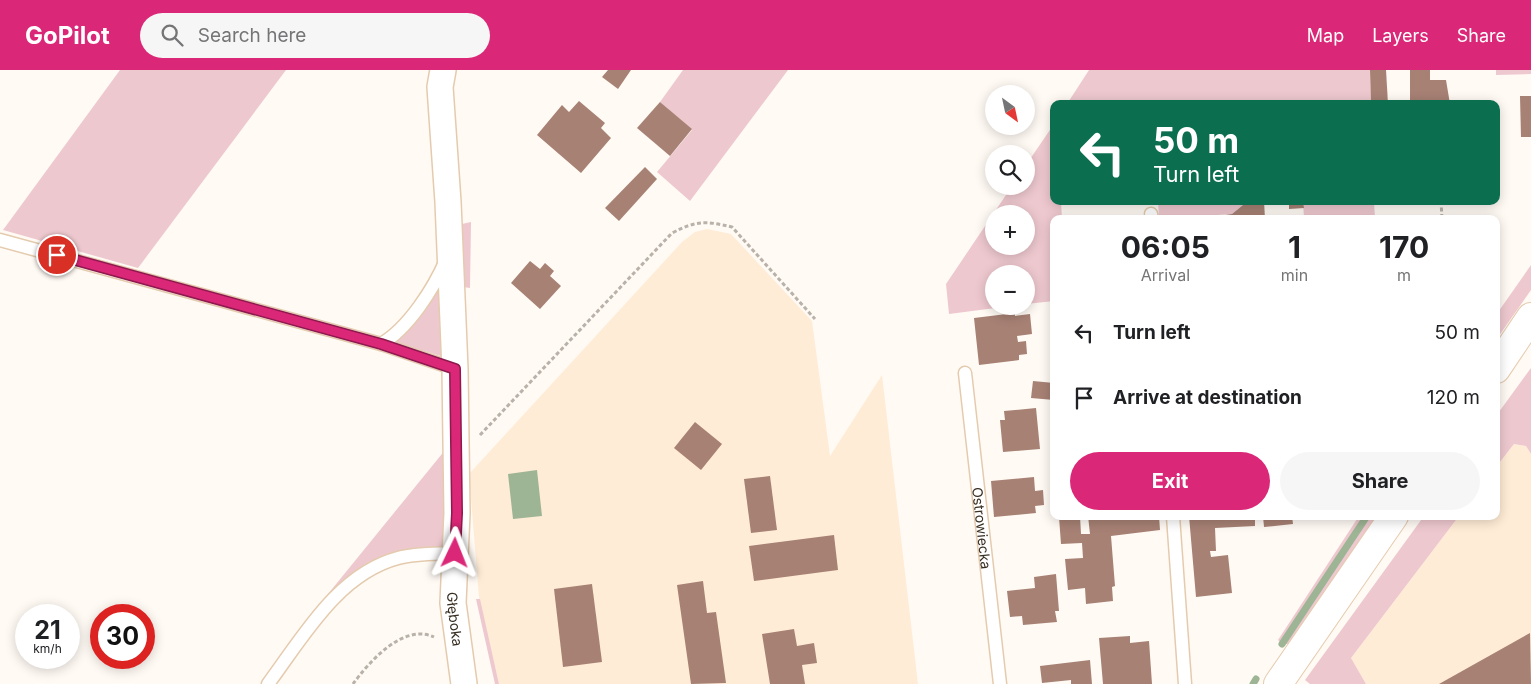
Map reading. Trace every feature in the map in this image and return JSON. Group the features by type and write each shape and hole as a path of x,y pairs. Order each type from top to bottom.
{"street":[{"name":"Głęboka","path":"439,76 444,122 455,369 456,455 453,603 464,684"},
{"path":"1500,363 1531,317"},
{"path":"1278,684 1391,520"}],"lane":[{"path":"0,240 381,344 455,369"},
{"path":"381,344 398,333 411,317 442,268 450,250"},
{"name":"Ostrowiecka","path":"965,373 1000,684"},
{"path":"1173,520 1185,684"},
{"path":"268,684 317,619 355,578 396,558 455,553"}],"path":[{"path":"456,455 490,427 672,233 691,223 712,222 732,227 815,319"},
{"path":"353,684 374,658 398,640 428,634 460,648"}],"shaded area":[{"path":"120,70 286,70 138,268 3,230"},
{"path":"683,70 788,70 690,201 657,172 692,130 660,102"},
{"path":"1089,70 1370,70 1371,100 1070,100"},
{"path":"1496,70 1531,70 1531,74 1496,75"},
{"path":"1050,130 1050,205 1061,205 1062,215 1050,215 1050,301 1035,303 1035,265 985,265 985,309 949,314 946,284 985,226 985,255 1035,255 1035,205 999,205 1006,195 1035,195 1035,152"},
{"path":"1158,205 1243,205 1232,214 1159,215"},
{"path":"1303,205 1374,205 1375,215 1304,215"},
{"path":"471,222 470,288 463,287 458,229 462,224"},
{"path":"707,229 731,234 812,321 830,456 882,375 918,684 499,684 479,597 469,474 682,242 695,232"},
{"path":"1531,265 1531,290 1500,334 1500,309"},
{"path":"444,276 447,358 395,342"},
{"path":"1531,368 1531,454 1526,446 1514,444 1500,462 1500,411"},
{"path":"450,444 447,540 442,548 402,553 377,559 366,564 339,586 315,610"},
{"path":"1514,444 1526,446 1531,454 1531,684 1366,684 1351,658 1456,520 1500,520 1500,462"},
{"path":"537,470 542,516 513,519 508,474"},
{"path":"1356,520 1374,520 1288,644 1282,644 1278,640"},
{"path":"1421,520 1456,520 1351,658 1366,684 1310,684 1305,680"},
{"path":"476,599 480,599 499,684 495,684"}],"building":[{"path":"608,70 631,70 618,89 602,77"},
{"path":"1370,70 1386,70 1388,100 1371,100"},
{"path":"1410,70 1430,70 1430,80 1446,80 1449,100 1410,100"},
{"path":"1520,96 1531,96 1531,137 1521,137"},
{"path":"579,101 605,123 601,128 611,138 581,173 537,135 562,105 569,112"},
{"path":"660,102 692,129 670,156 637,128"},
{"path":"645,167 657,179 619,221 605,208"},
{"path":"1243,205 1264,205 1265,215 1225,215 1232,214"},
{"path":"1289,205 1304,205 1304,208 1289,209"},
{"path":"530,261 540,269 545,263 554,271 550,276 561,286 540,309 511,283"},
{"path":"999,315 1030,315 1032,334 1017,336 1018,342 1026,341 1027,354 1019,355 1019,360 979,365 974,318"},
{"path":"1033,381 1050,383 1050,400 1031,398"},
{"path":"1036,408 1040,449 1003,452 1000,420 1005,420 1004,411"},
{"path":"695,422 722,444 701,470 674,448"},
{"path":"770,476 777,530 751,533 744,479"},
{"path":"1034,477 1035,491 1043,490 1044,505 1035,506 1036,513 994,517 991,481"},
{"path":"1059,520 1080,520 1081,534 1090,534 1088,520 1159,520 1160,530 1111,536 1115,586 1112,587 1113,601 1086,604 1085,588 1068,590 1065,559 1083,558 1082,543 1061,544"},
{"path":"1189,520 1255,520 1255,526 1215,528 1216,551 1210,551 1211,557 1228,555 1232,593 1196,597"},
{"path":"1263,520 1292,520 1293,524 1264,527"},
{"path":"834,535 838,570 754,581 749,546"},
{"path":"1056,574 1059,611 1055,611 1057,622 1023,625 1022,616 1010,617 1007,591 1035,588 1034,577"},
{"path":"703,581 707,613 716,612 726,683 691,684 677,585"},
{"path":"592,584 602,662 563,667 554,589"},
{"path":"794,629 797,646 814,643 817,663 802,665 805,684 770,684 762,634"},
{"path":"1530,633 1531,684 1439,684"},
{"path":"1130,636 1130,643 1149,641 1152,684 1103,684 1099,638"},
{"path":"1090,660 1092,684 1071,684 1071,680 1042,683 1040,666"}],"waterway":[{"path":"1282,644 1364,520"},
{"path":"1253,684 1256,679"}],"route":[{"path":"57,255 381,344 455,369 457,513 455,553"}]}
